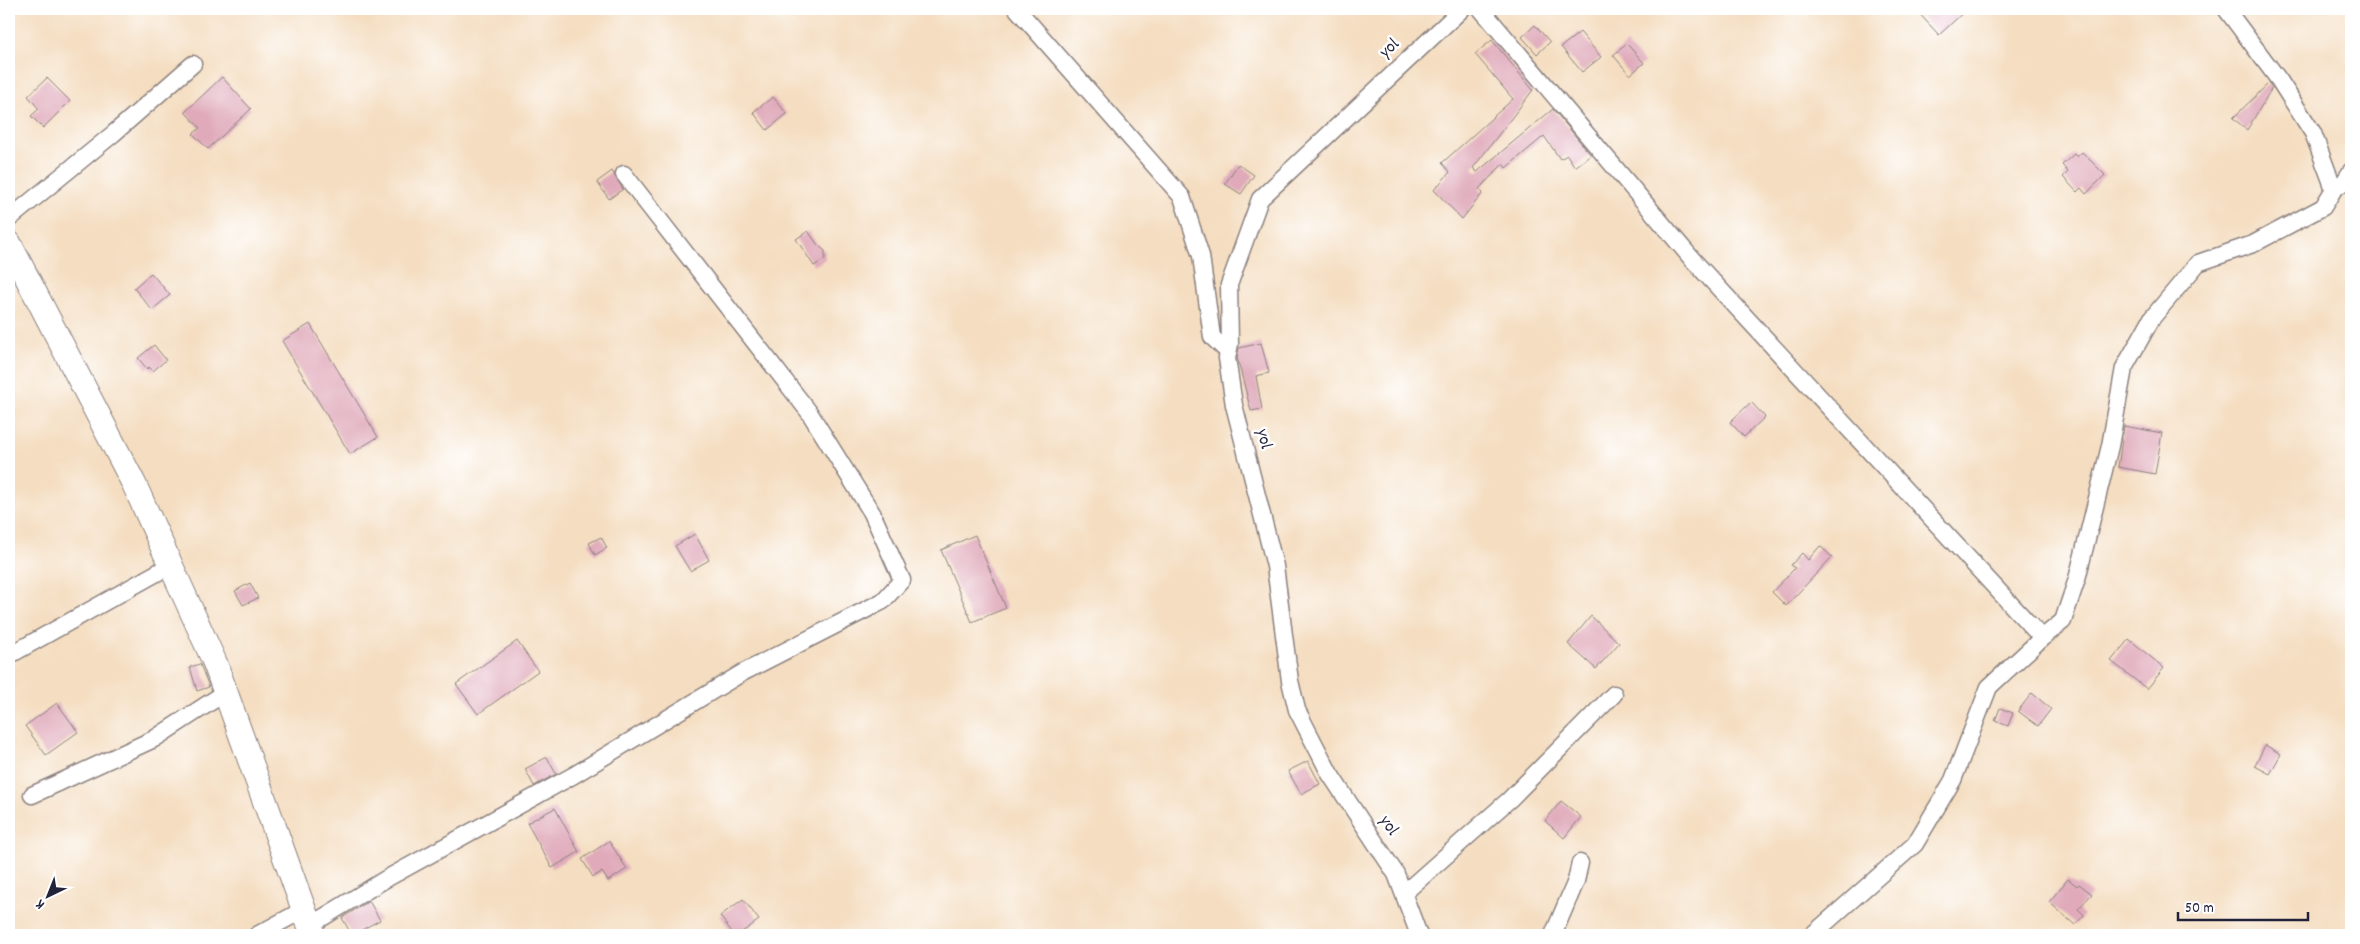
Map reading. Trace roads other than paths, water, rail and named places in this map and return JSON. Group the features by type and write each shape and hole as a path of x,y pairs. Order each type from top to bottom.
{"main road":[{"path":"9,243 134,484 216,663 308,924"}],"street":[{"path":"1017,9 1182,197 1201,256 1212,337 1228,352"},
{"name":"yol","path":"1419,935 1396,874 1330,774 1297,710 1290,681 1275,566 1234,405 1227,358 1228,286 1260,199 1462,9"},
{"path":"1481,9 1692,259 2042,638"},
{"path":"2226,9 2279,80 2313,133 2334,189"},
{"path":"9,219 113,134 193,64"},
{"path":"1812,935 1915,844 1953,780 1989,687 2063,621 2077,579 2110,446 2124,368 2152,318 2198,263 2253,244 2323,206 2334,189 2344,182 2351,171"},
{"path":"257,935 308,924 574,775 742,672 883,601 902,580 872,514 809,412 624,174"},
{"path":"10,655 171,565"},
{"path":"32,795 154,739 226,692"},
{"path":"1404,893 1510,799 1614,694"},
{"path":"1553,935 1576,882 1580,864"}]}
